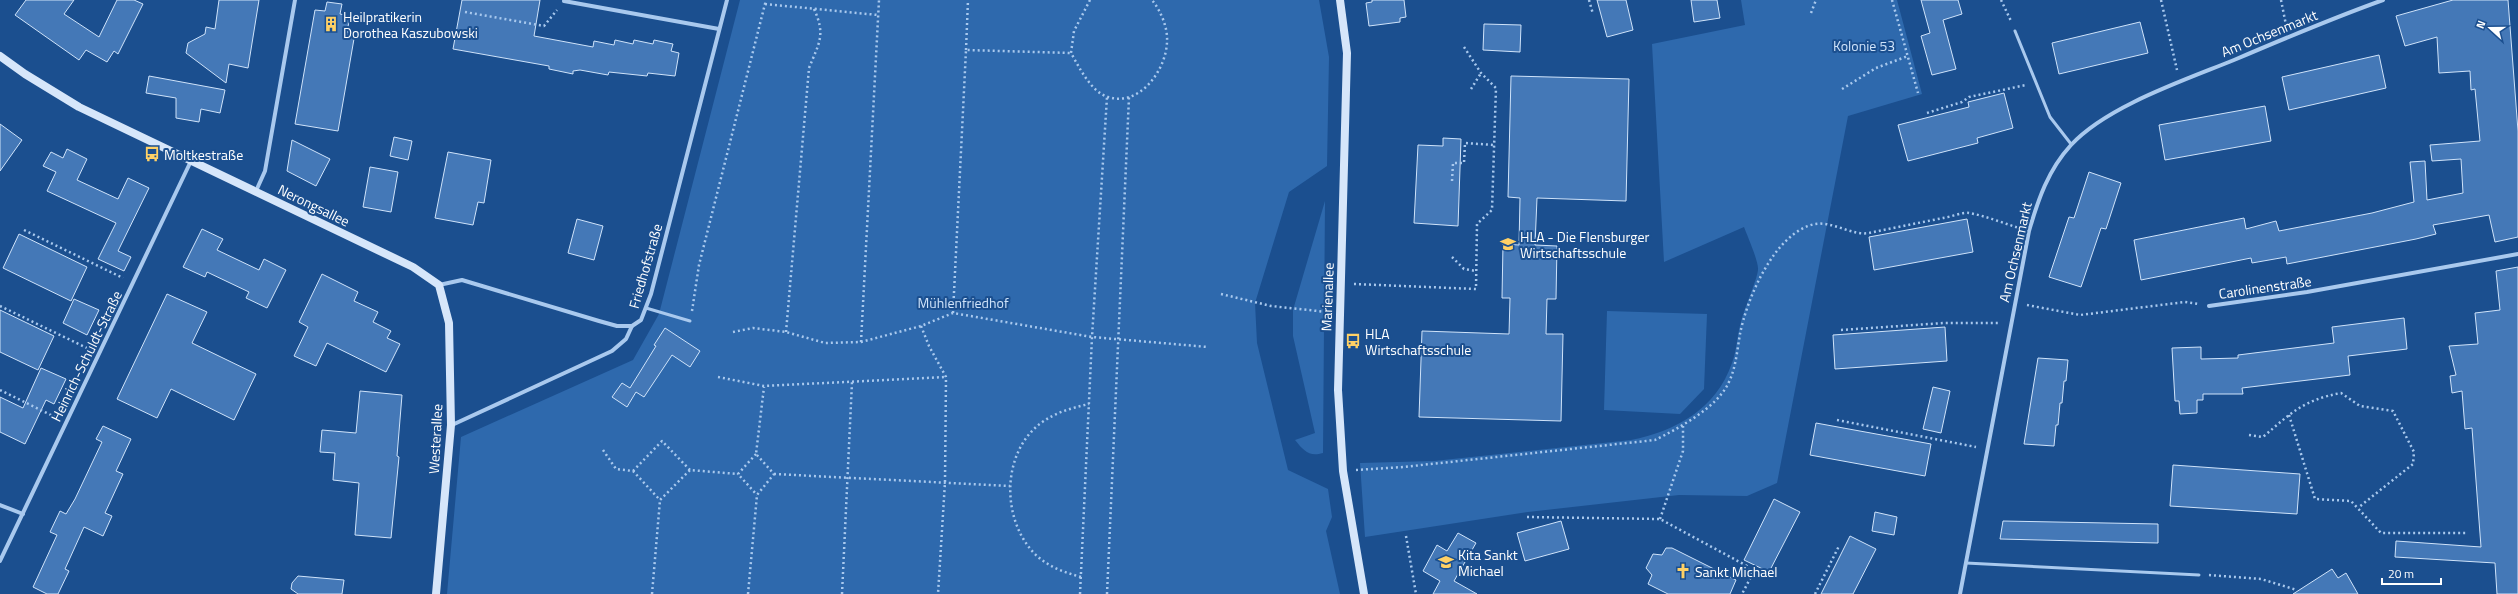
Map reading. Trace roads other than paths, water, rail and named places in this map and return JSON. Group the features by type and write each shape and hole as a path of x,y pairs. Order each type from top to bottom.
{"street":[{"path":"256,191 265,172 295,0"},
{"name":"Friedhofstraße","path":"451,425 612,351 626,339 632,326 640,320 646,308 727,0"},
{"name":"Marienallee","path":"1340,0 1346,53 1338,390 1343,470 1364,594"},
{"name":"Am Ochsenmarkt","path":"1960,594 1986,449 2029,231 2048,177 2071,144 2110,115 2180,82 2383,0"},
{"path":"564,1 719,28"},
{"name":"Nerongsallee","path":"0,56 25,74 79,107 413,267 439,285"},
{"name":"Heinrich-Schuldt-Straße","path":"0,561 191,161"},
{"name":"Carolinenstraße","path":"2209,306 2307,292 2518,254"},
{"path":"439,285 462,280 617,326 632,326"},
{"name":"Westerallee","path":"436,594 451,425 449,323 439,285"},
{"path":"0,505 23,514"}],"lane":[{"path":"2015,31 2050,116 2071,144"},
{"path":"646,308 690,321"},
{"path":"1966,563 2199,574"}],"place":[{"name":"Heilpratikerin Dorothea Kaszubowski","path":"331,24"},
{"name":"Moltkestraße","path":"152,154"},
{"name":"HLA - Die Flensburger Wirtschaftsschule","path":"1508,244"},
{"name":"HLA Wirtschaftsschule","path":"1353,341"},
{"name":"Kita Sankt Michael","path":"1446,562"},
{"name":"Sankt Michael","path":"1683,571"}],"park label":[{"name":"Kolonie 53","path":"1864,45"},
{"name":"Mühlenfriedhof","path":"963,302"}]}
